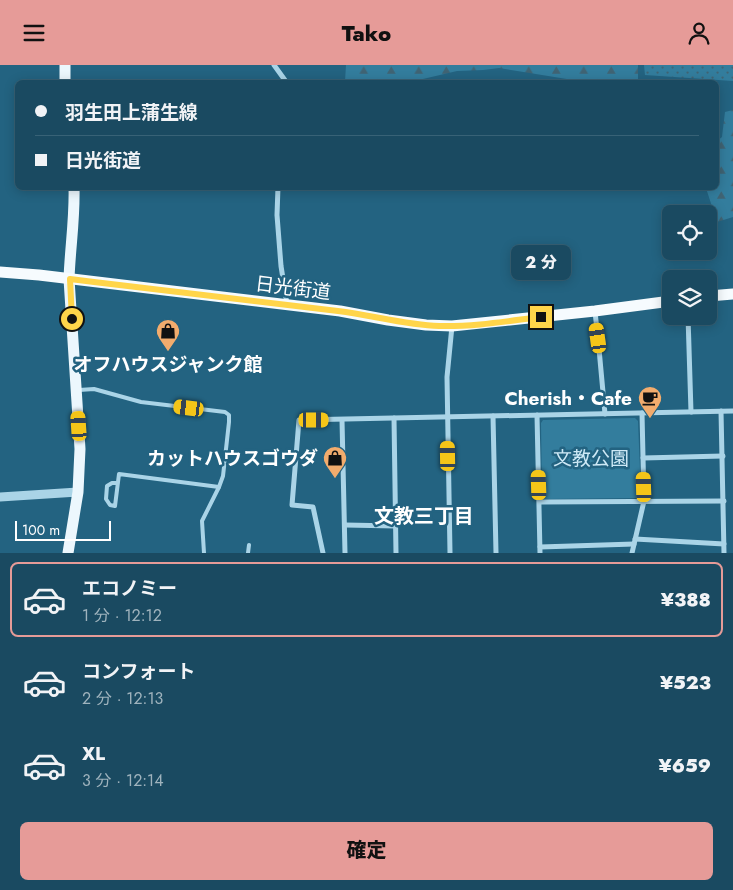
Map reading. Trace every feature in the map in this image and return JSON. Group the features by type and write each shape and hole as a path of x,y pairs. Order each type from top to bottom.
{"highway":[{"name":"日光街道","path":"0,272 340,311 388,321 426,325 452,326 662,302"},
{"path":"717,296 733,294"}],"main road":[{"path":"65,65 65,80"},
{"path":"68,553 78,493 80,449 70,279 74,190"}],"street":[{"path":"274,65 284,80"},
{"path":"278,190 277,215 281,266 288,305"},
{"path":"595,311 605,414"},
{"path":"688,325 691,412"},
{"path":"450,553 446,377 452,326"},
{"path":"721,411 724,553"},
{"path":"323,553 313,507 292,505 299,420 733,411"},
{"path":"632,553 644,501 642,413"},
{"path":"537,415 540,550 634,541 724,544"},
{"path":"493,416 496,553"},
{"path":"394,419 396,553"},
{"path":"342,420 345,553"},
{"path":"643,458 723,456"},
{"path":"0,497 78,493"},
{"path":"540,502 724,501"},
{"path":"345,525 396,525"}],"lane":[{"path":"77,389 94,389 141,402 225,412 229,415 230,422 223,476 202,521 204,553"},
{"path":"118,483 112,483 107,486 106,499 110,505 115,506 118,483 119,474 219,487"},
{"path":"248,553 249,545"}],"green space":[{"path":"346,65 638,65 638,80 573,80 499,68 457,71 419,80 345,80"},
{"path":"644,65 733,65 733,81 645,75"},
{"path":"733,110 733,217 717,222 717,205 712,205 707,190 719,190 719,140 722,137 725,112"},
{"name":"文教公園","path":"635,418 638,421 641,496 637,498 545,499 542,495 541,423 543,420"}],"place":[{"name":"オフハウスジャンク館","path":"168,352"},
{"name":"Cherish・Cafe","path":"650,419"},
{"name":"カットハウスゴウダ","path":"335,479"}],"district":[{"name":"文教三丁目","path":"424,516"}],"route":[{"path":"72,319 70,279 340,311 388,321 438,326 469,325 541,317"}]}
